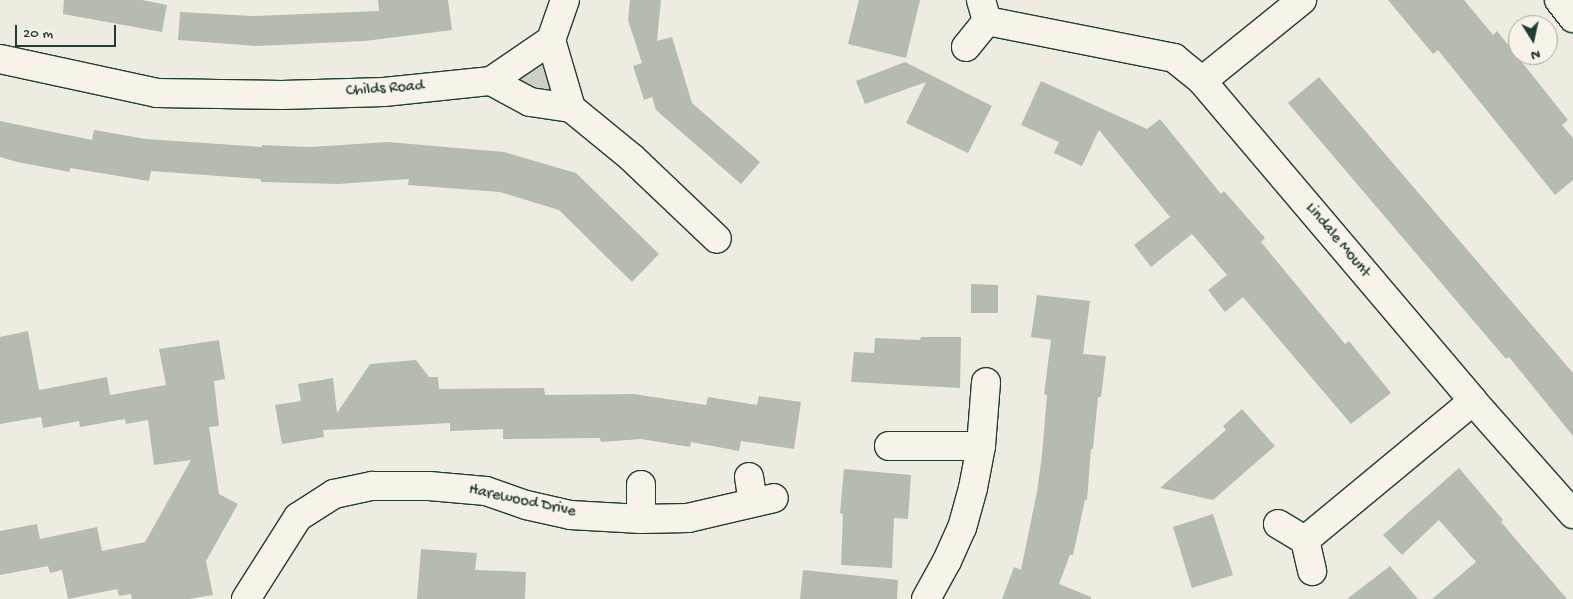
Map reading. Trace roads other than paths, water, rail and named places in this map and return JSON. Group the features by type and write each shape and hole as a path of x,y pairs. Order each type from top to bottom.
{"street":[{"path":"565,0 551,40 571,108"},
{"path":"1202,82 1302,0"},
{"path":"1559,0 1573,18"},
{"name":"Lindale Mount","path":"966,47 984,11 1174,58 1202,82 1472,401 1573,514"},
{"path":"551,40 491,81 530,102 571,108 632,158 718,239"},
{"name":"Childs Road","path":"0,59 157,93 282,95 384,92 491,81"},
{"path":"926,599 947,561 962,528 973,488 981,446 986,382"},
{"path":"1305,540 1472,401"},
{"path":"889,446 981,446"},
{"name":"Harewood Drive","path":"246,599 298,517 334,494 372,486 439,487 486,491 526,505 570,515 641,519 688,518 758,492"},
{"path":"641,486 641,519"},
{"path":"1278,524 1305,540 1312,571"}]}
